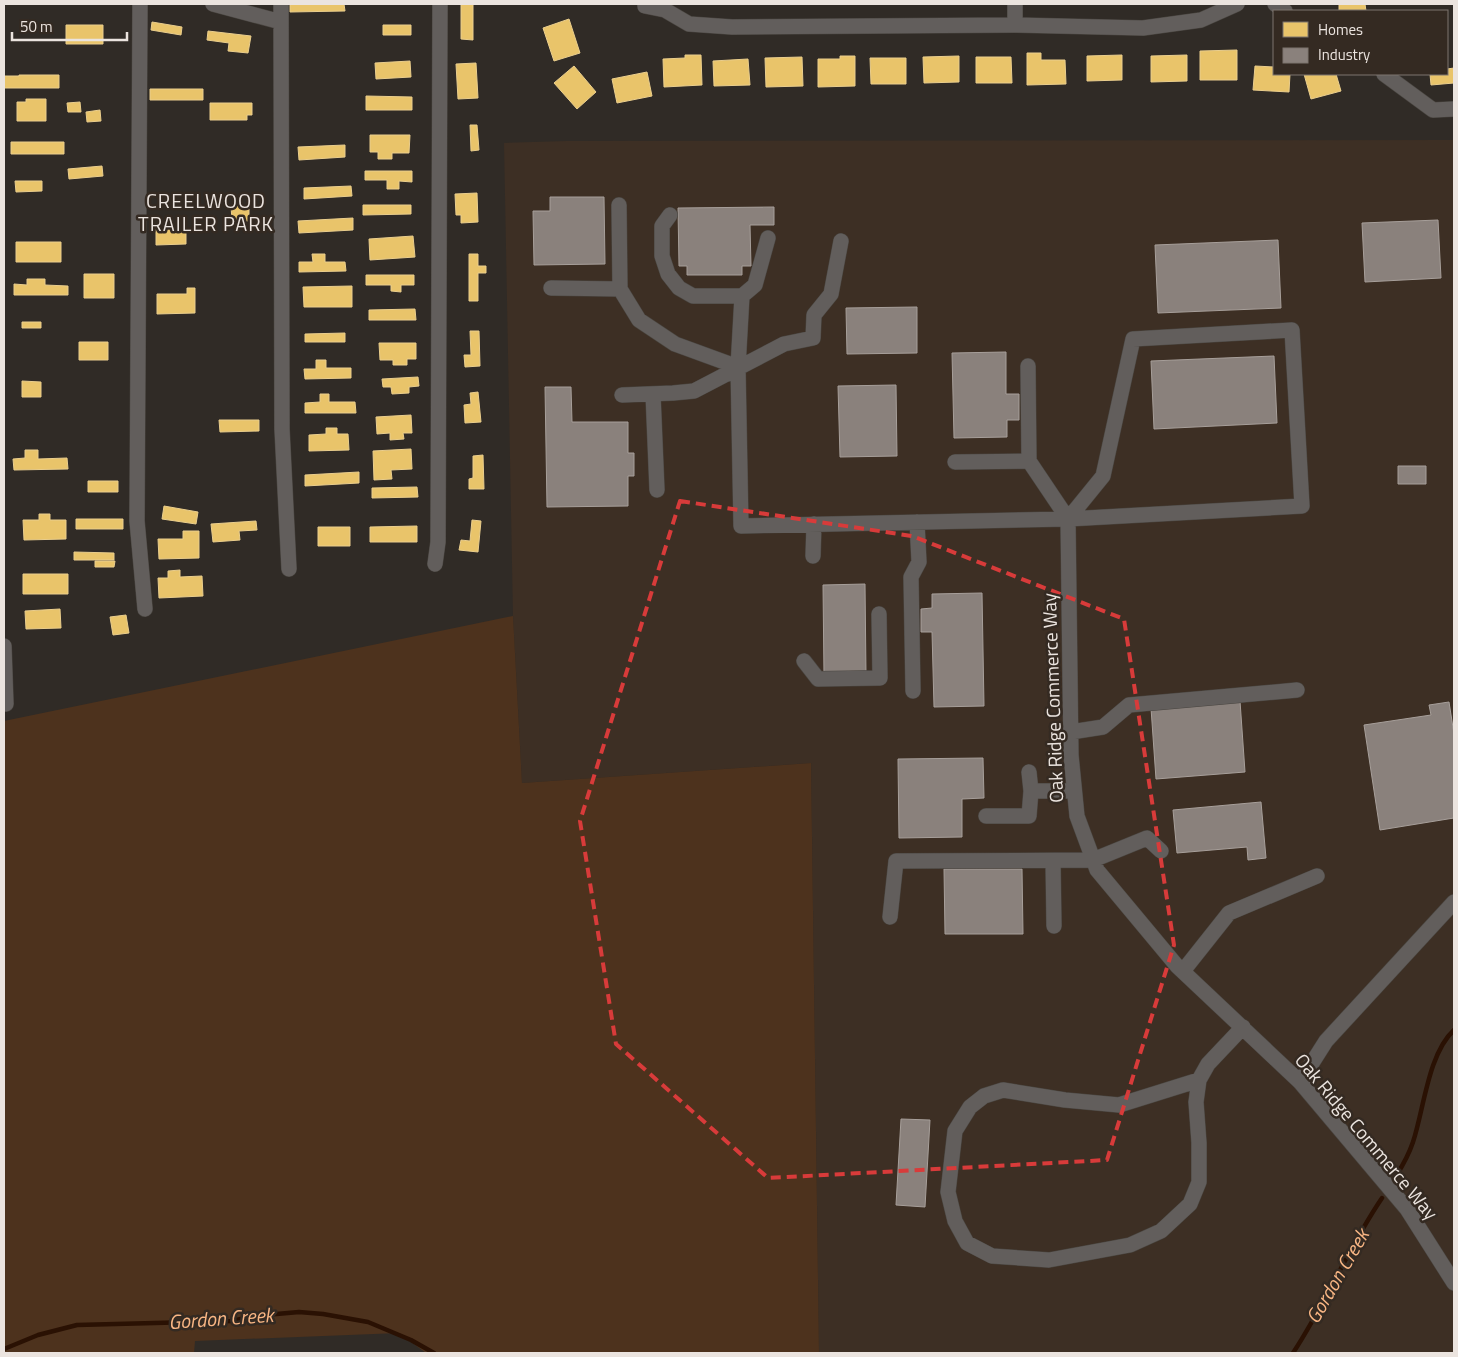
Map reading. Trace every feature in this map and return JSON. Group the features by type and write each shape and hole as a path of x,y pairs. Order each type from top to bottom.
{"street":[{"path":"140,4 137,521 144,609"},
{"path":"213,4 281,22"},
{"path":"281,4 282,429 289,569"},
{"path":"436,564 438,542 440,4"},
{"path":"645,4 645,6 665,10 689,24 732,28 1015,25 1142,28 1201,20 1237,4"},
{"path":"1015,4 1015,25"},
{"path":"1385,75 1432,110 1454,109"},
{"path":"619,205 620,289 639,320 675,344 738,367"},
{"path":"670,215 662,226 662,256 668,274 679,288 693,296 742,296 755,285 768,238"},
{"path":"622,395 694,391 784,344 813,338 814,316 831,294 841,241"},
{"path":"551,288 620,289"},
{"path":"742,296 738,367 741,526 1068,519 1302,506 1292,330 1133,339 1103,476 1068,519"},
{"path":"1028,366 1029,461 1068,519"},
{"path":"653,394 657,490"},
{"path":"955,462 1029,461"},
{"name":"Oak Ridge Commerce Way","path":"1068,519 1071,732 1074,791 1077,816 1097,870 1183,971 1300,1082 1407,1209 1454,1283"},
{"path":"913,691 911,577 919,562 917,522"},
{"path":"813,556 814,524"},
{"path":"804,661 818,679 880,678 879,614"},
{"path":"4,646 6,704"},
{"path":"1071,732 1103,727 1129,705 1297,690"},
{"path":"986,816 1029,816 1031,791 1029,772"},
{"path":"1031,791 1074,791"},
{"path":"890,917 896,861 1093,860 1147,838 1161,851"},
{"path":"1052,860 1054,926"},
{"path":"1183,971 1229,913 1317,876"},
{"path":"1300,1082 1326,1041 1454,902"},
{"path":"1199,1080 1119,1105 1065,1100 1003,1090 984,1096 970,1107 956,1131 948,1192 954,1221 967,1243 992,1256 1049,1260 1130,1245 1161,1231 1190,1204 1199,1182 1196,1102 1199,1080 1208,1064 1243,1027"}],"highlighted area":[{"path":"680,501 912,536 1124,619 1174,945 1107,1160 768,1178 616,1044 580,821"}],"shaded area":[{"path":"1454,140 1454,1353 819,1353 811,763 522,783 513,616 504,143 567,141"},
{"path":"513,616 522,783 811,763 819,1353 426,1353 399,1333 195,1341 194,1353 4,1353 4,721"}],"building: Homes":[{"path":"290,4 344,4 345,11 290,12"},
{"path":"461,4 473,4 473,40 461,39"},
{"path":"1339,4 1365,4 1366,10 1339,10"},
{"path":"569,19 580,53 554,61 543,28"},
{"path":"152,22 182,27 181,35 151,30"},
{"path":"66,25 103,25 103,44 66,44"},
{"path":"383,25 411,25 411,35 383,35"},
{"path":"208,31 251,36 248,53 228,51 229,43 207,40"},
{"path":"1237,50 1237,80 1200,80 1200,51"},
{"path":"1027,53 1041,53 1041,60 1065,60 1066,84 1027,85"},
{"path":"685,55 701,55 702,85 664,87 663,59 685,58"},
{"path":"1122,55 1122,80 1087,81 1087,56"},
{"path":"1187,55 1187,81 1151,82 1151,56"},
{"path":"840,56 855,56 855,86 818,87 818,59 840,59"},
{"path":"959,56 959,82 924,83 923,57"},
{"path":"802,57 803,86 766,87 765,58"},
{"path":"976,57 1011,57 1012,83 976,83"},
{"path":"870,58 906,58 906,84 871,84"},
{"path":"748,59 750,85 714,86 713,61"},
{"path":"410,61 411,77 376,79 375,63"},
{"path":"476,63 478,98 458,99 456,64"},
{"path":"574,66 596,92 577,109 554,83"},
{"path":"1255,66 1273,67 1273,75 1290,75 1289,92 1253,90"},
{"path":"1454,68 1454,83 1431,85 1430,75 1448,75 1448,69"},
{"path":"647,72 652,96 617,103 612,79"},
{"path":"59,75 59,88 4,88 4,76"},
{"path":"1304,75 1336,75 1341,91 1311,99"},
{"path":"150,89 203,89 203,100 150,100"},
{"path":"366,96 412,97 412,110 366,110"},
{"path":"26,99 46,99 46,121 17,121 17,102 26,102"},
{"path":"80,102 81,112 68,112 67,103"},
{"path":"210,103 252,103 252,115 247,115 247,120 210,120"},
{"path":"100,110 101,121 87,122 86,112"},
{"path":"470,125 477,125 479,150 471,151"},
{"path":"370,135 410,135 409,153 392,153 392,159 378,159 378,152 370,152"},
{"path":"11,142 64,142 64,154 11,154"},
{"path":"345,145 345,157 299,160 298,147"},
{"path":"102,166 103,176 69,179 68,169"},
{"path":"365,171 412,171 412,182 399,181 399,189 387,189 387,180 365,180"},
{"path":"15,181 42,181 42,191 16,192"},
{"path":"351,186 352,196 304,199 304,188"},
{"path":"477,193 478,222 461,223 461,215 456,215 455,194"},
{"path":"363,205 411,205 411,214 363,215"},
{"path":"231,206 249,206 249,221 232,221"},
{"path":"353,218 353,230 299,233 298,221"},
{"path":"186,228 186,244 156,245 156,229"},
{"path":"413,236 415,257 370,260 369,239"},
{"path":"16,242 61,242 61,262 16,262"},
{"path":"312,254 325,254 325,262 345,262 346,271 299,272 299,262 313,262"},
{"path":"469,254 478,254 478,266 486,266 486,273 478,273 478,301 469,301"},
{"path":"84,274 114,274 114,298 84,298"},
{"path":"366,275 414,275 414,285 401,285 401,292 391,291 391,285 366,285"},
{"path":"27,279 45,279 45,285 68,286 68,295 14,295 14,284 27,285"},
{"path":"352,286 352,307 304,307 303,287"},
{"path":"187,288 195,288 195,313 157,314 157,294 187,294"},
{"path":"415,309 416,320 369,320 369,310"},
{"path":"22,322 41,322 41,328 22,328"},
{"path":"470,331 479,331 480,366 465,367 464,355 471,355"},
{"path":"345,333 345,342 305,342 305,334"},
{"path":"79,342 108,342 108,360 79,360"},
{"path":"379,343 416,343 416,359 407,359 407,365 393,365 393,360 380,360"},
{"path":"316,360 326,360 326,368 351,368 351,378 305,379 304,369 316,369"},
{"path":"418,377 419,386 409,387 409,393 392,394 391,387 383,387 382,379"},
{"path":"22,381 41,382 41,397 22,397"},
{"path":"478,392 481,422 465,423 464,405 471,404 470,393"},
{"path":"320,394 329,394 329,402 355,402 356,413 305,413 305,403 320,402"},
{"path":"411,415 412,433 403,433 404,439 390,440 390,433 377,434 376,417"},
{"path":"219,420 259,420 259,431 220,432"},
{"path":"326,428 337,428 337,434 348,434 349,450 309,451 309,435 326,434"},
{"path":"411,449 412,469 391,470 392,479 374,480 373,451"},
{"path":"25,450 38,450 38,459 67,458 68,469 14,470 13,459 25,458"},
{"path":"483,455 484,489 469,489 469,479 473,478 473,456"},
{"path":"359,472 359,483 305,486 305,475"},
{"path":"88,481 118,481 118,492 88,492"},
{"path":"417,487 418,497 372,498 372,488"},
{"path":"164,506 198,512 196,524 162,519"},
{"path":"39,514 50,514 50,520 66,520 66,539 24,540 23,520 39,520"},
{"path":"76,519 123,519 123,529 76,529"},
{"path":"472,520 481,521 478,552 459,550 461,540 470,541"},
{"path":"256,521 257,530 239,531 240,540 213,542 211,524"},
{"path":"417,526 417,542 370,542 370,527"},
{"path":"318,527 350,527 350,546 318,546"},
{"path":"183,531 199,531 199,558 159,559 158,539 183,539"},
{"path":"74,552 114,553 114,560 74,560"},
{"path":"95,561 115,561 114,567 95,567"},
{"path":"180,570 180,577 202,576 203,596 159,598 158,578 168,578 168,571"},
{"path":"23,574 68,574 68,594 23,594"},
{"path":"60,609 61,628 26,629 25,611"},
{"path":"126,615 129,633 113,635 110,617"}],"building: Industry":[{"path":"550,197 604,197 605,264 534,265 533,211 550,211"},
{"path":"774,207 774,225 750,225 751,266 742,266 742,275 687,275 687,266 679,266 678,208"},
{"path":"1438,220 1441,278 1365,282 1362,223"},
{"path":"1278,240 1281,308 1158,313 1155,245"},
{"path":"917,307 917,353 847,354 846,308"},
{"path":"1006,352 1006,394 1019,394 1019,420 1007,420 1007,437 954,438 952,353"},
{"path":"1274,356 1277,423 1154,429 1151,361"},
{"path":"896,385 897,456 840,457 838,386"},
{"path":"545,387 571,387 572,422 628,422 628,453 634,453 634,476 628,476 628,506 547,507"},
{"path":"1398,466 1426,466 1426,484 1398,484"},
{"path":"865,584 866,675 824,676 823,585"},
{"path":"982,593 984,706 934,707 932,632 921,632 921,609 932,608 932,594"},
{"path":"1240,701 1245,772 1156,779 1151,708"},
{"path":"1449,702 1454,734 1454,818 1380,830 1364,725 1431,715 1429,705"},
{"path":"983,758 984,798 962,799 962,837 899,838 898,759"},
{"path":"1261,802 1266,858 1248,860 1247,847 1177,853 1173,810"},
{"path":"944,869 1022,869 1023,934 945,934"},
{"path":"901,1119 930,1120 925,1207 896,1205"}],"waterway":[{"name":"Gordon Creek","path":"1396,1176 1413,1142 1428,1083 1438,1053 1445,1040 1454,1030"},
{"name":"Gordon Creek","path":"1293,1353 1316,1315 1358,1236 1382,1198"},
{"name":"Gordon Creek","path":"4,1349 38,1335 77,1325 232,1321 254,1316 299,1312 368,1322 411,1340 434,1353"}],"district":[{"name":"CREELWOOD TRAILER PARK","path":"206,212"}]}
